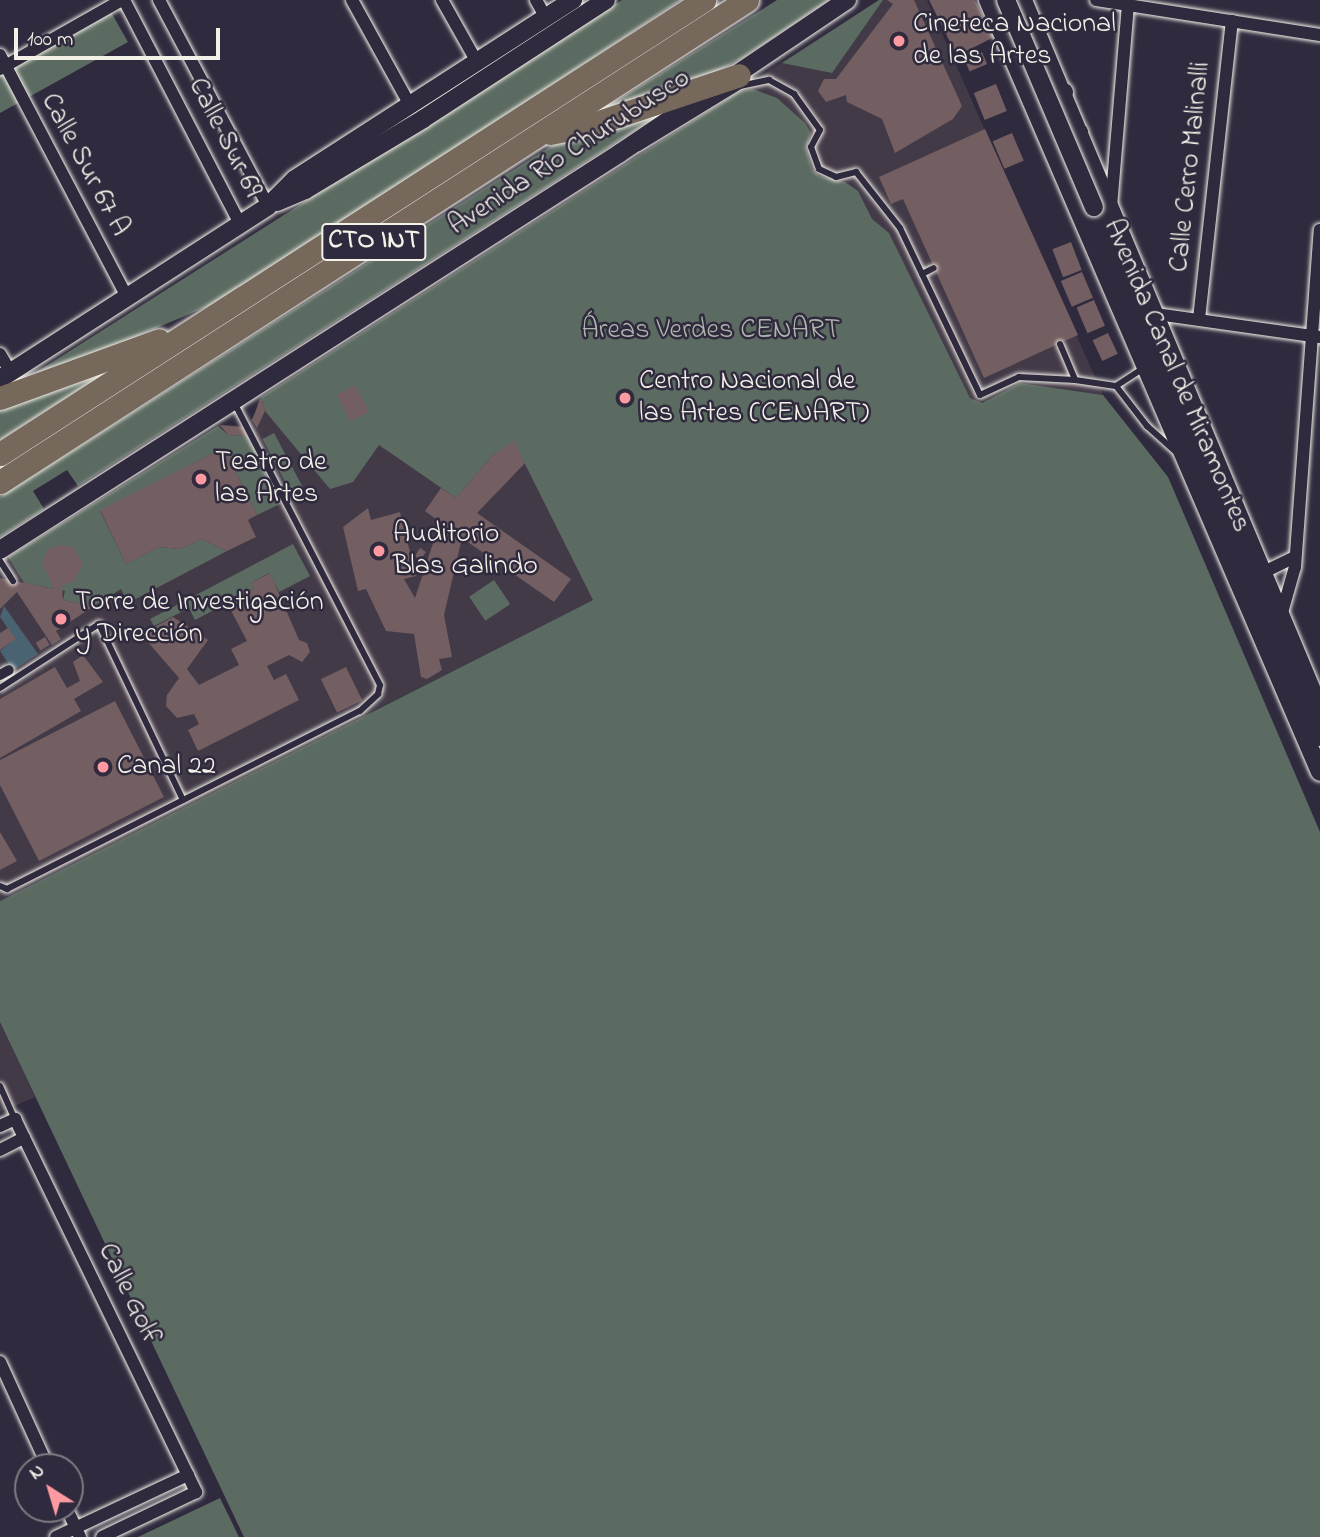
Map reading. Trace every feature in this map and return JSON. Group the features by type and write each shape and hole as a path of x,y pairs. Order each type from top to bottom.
{"highway":[{"name":"CTO INT","path":"0,454 704,0"},
{"name":"CTO INT","path":"0,482 747,0"},
{"path":"540,135 587,126 739,75"},
{"path":"0,398 208,321"}],"main road":[{"path":"268,206 295,178 573,0"},
{"path":"5,376 268,206 305,190 423,119 606,0"},
{"name":"Avenida Río Churubusco","path":"0,550 620,153 847,0"},
{"name":"Avenida Canal de Miramontes","path":"988,0 1181,457 1320,772"},
{"path":"1006,0 1102,209"},
{"path":"1031,104 1043,113 1053,112 1062,104 1064,92"},
{"path":"1045,137 1060,123 1079,132"},
{"name":"Avenida Canal de Miramontes","path":"1102,209 1175,394 1320,737"},
{"path":"1166,340 1175,394"}],"street":[{"path":"2,63 123,0"},
{"name":"Calle Sur 69","path":"123,0 240,224"},
{"name":"Calle Sur 69","path":"159,0 268,206"},
{"path":"352,0 410,105"},
{"path":"442,0 477,62"},
{"path":"536,0 546,18"},
{"name":"Avenida Canal de Miramontes","path":"1024,0 1079,132 1102,209 1156,314 1320,707"},
{"path":"1096,0 1320,35"},
{"path":"1102,209 1128,5"},
{"name":"Calle Cerro Malinalli","path":"1199,318 1232,21"},
{"name":"Calle Sur 67 A","path":"2,63 127,297"},
{"path":"1281,616 1296,556 1315,337 1320,230"},
{"path":"1156,314 1199,318 1315,337"},
{"path":"0,354 5,376"},
{"path":"1264,572 1296,556"},
{"path":"0,1126 15,1119"},
{"name":"Calle Golf","path":"15,1119 196,1492 102,1537"},
{"path":"0,1150 24,1138"},
{"path":"0,1362 42,1453"},
{"path":"55,1537 77,1532 188,1475"}],"lane":[{"path":"620,153 645,147 740,86 769,80 794,94 820,130 811,147 819,169 836,177 856,172 900,228 980,395 1019,377 1075,380 1116,386 1144,368"},
{"path":"922,274 934,268"},
{"path":"1060,344 1075,380"},
{"path":"1116,386 1147,426 1181,457"},
{"path":"0,886 7,889 360,711 372,702 380,685 233,400"},
{"path":"0,561 13,581"},
{"path":"0,688 99,624 183,800"},
{"path":"0,1086 15,1119"}],"shaded area":[{"name":"Centro Nacional de las Artes (CENART)","path":"879,0 927,0 1103,395 1020,383 0,901 0,562 220,425 246,426 256,413 258,399"},
{"path":"0,1022 35,1097 0,1112"}],"green space":[{"path":"622,0 681,0 225,299 7,391"},
{"path":"777,0 829,0 741,59 702,79 589,118"},
{"path":"879,0 883,0 832,73 782,63"},
{"path":"111,12 128,42 0,113 0,73"},
{"name":"Áreas Verdes CENART","path":"753,89 777,98 805,123 811,133 806,148 812,169 819,176 845,182 858,191 872,219 889,233 970,398 982,403 1020,383 1103,395 1168,477 1320,832 1320,1537 244,1537 0,1022 0,901 593,600 514,442 493,455 456,498 379,445 353,482 330,489 265,411 261,397 740,91"},
{"path":"670,108 78,486 67,470 33,491 44,509 0,537 0,497 551,146"},
{"path":"127,359 0,440 0,409"},
{"path":"218,426 228,435 247,436 280,504 257,515 224,448 100,511 126,564 159,547 180,549 201,539 227,551 128,603 121,589 94,606 63,600 65,591 24,583 8,557"},
{"path":"274,433 305,491 294,497 263,439"},
{"path":"293,544 310,576 279,592 269,573 251,583 254,589 195,620 189,608 154,626 150,619"},
{"path":"494,580 510,604 485,621 469,597"},
{"path":"220,1498 239,1537 138,1537"}],"water":[{"path":"4,606 38,654 13,670 0,651 15,639 0,617"}],"building":[{"name":"Cineteca Nacional de las Artes","path":"887,0 914,0 962,106 953,119 895,153 882,119 847,102 846,95 826,102 818,91 824,79 836,79 893,4"},
{"path":"929,0 975,0 994,37 957,56"},
{"path":"982,52 987,64 970,71 965,59"},
{"path":"996,84 1007,111 985,120 974,93"},
{"path":"985,129 1078,335 984,378 903,199 891,204 879,177"},
{"path":"1012,133 1024,161 1004,169 993,141"},
{"path":"1071,242 1082,270 1063,277 1052,249"},
{"path":"1082,272 1093,298 1072,307 1061,281"},
{"path":"1094,300 1105,326 1087,333 1077,307"},
{"path":"1108,333 1118,354 1102,361 1093,340"},
{"path":"355,385 369,411 351,421 336,395"},
{"path":"261,397 265,411 257,428 252,420"},
{"path":"220,425 242,427 247,436 228,435"},
{"path":"514,441 525,463 477,513 571,579 554,602 462,538 444,615 452,657 439,659 442,670 427,679 421,677 414,634 386,631 366,589 358,591 343,527 368,508 371,520 400,512 416,576 404,579 415,598 440,522 425,511 441,488 456,498 493,455"},
{"name":"Teatro de las Artes","path":"224,448 257,515 248,520 256,537 227,551 201,539 180,549 159,547 126,564 100,510"},
{"path":"60,545 73,547 83,564 74,581 62,586 63,600 94,606 56,631 61,639 52,645 17,592 0,609 0,578 54,589 42,562 48,550"},
{"path":"420,548 426,552 420,560 415,556"},
{"path":"270,573 299,640 307,643 310,652 302,662 289,655 267,666 274,680 286,674 299,700 198,751 188,730 199,724 194,714 177,718 166,706 167,695 179,678 141,634 173,617 208,640 187,669 199,685 239,665 231,649 247,641 227,603 254,589 251,583"},
{"path":"8,628 16,639 0,650 0,633"},
{"path":"45,637 50,645 40,650 36,643"},
{"path":"83,655 103,682 74,699 81,711 0,758 0,699 55,667 67,688 80,681 73,662"},
{"path":"346,667 362,700 337,713 321,679"},
{"path":"115,701 164,797 39,861 0,785 0,760"},
{"path":"0,832 17,861 0,870"}],"place":[{"name":"Cineteca Nacional de las Artes","path":"899,41"},
{"name":"Centro Nacional de las Artes (CENART)","path":"625,398"},
{"name":"Teatro de las Artes","path":"201,479"},
{"name":"Auditorio Blas Galindo","path":"379,551"},
{"name":"Torre de Investigación y Dirección","path":"61,619"},
{"name":"Canal 22","path":"103,767"}]}
